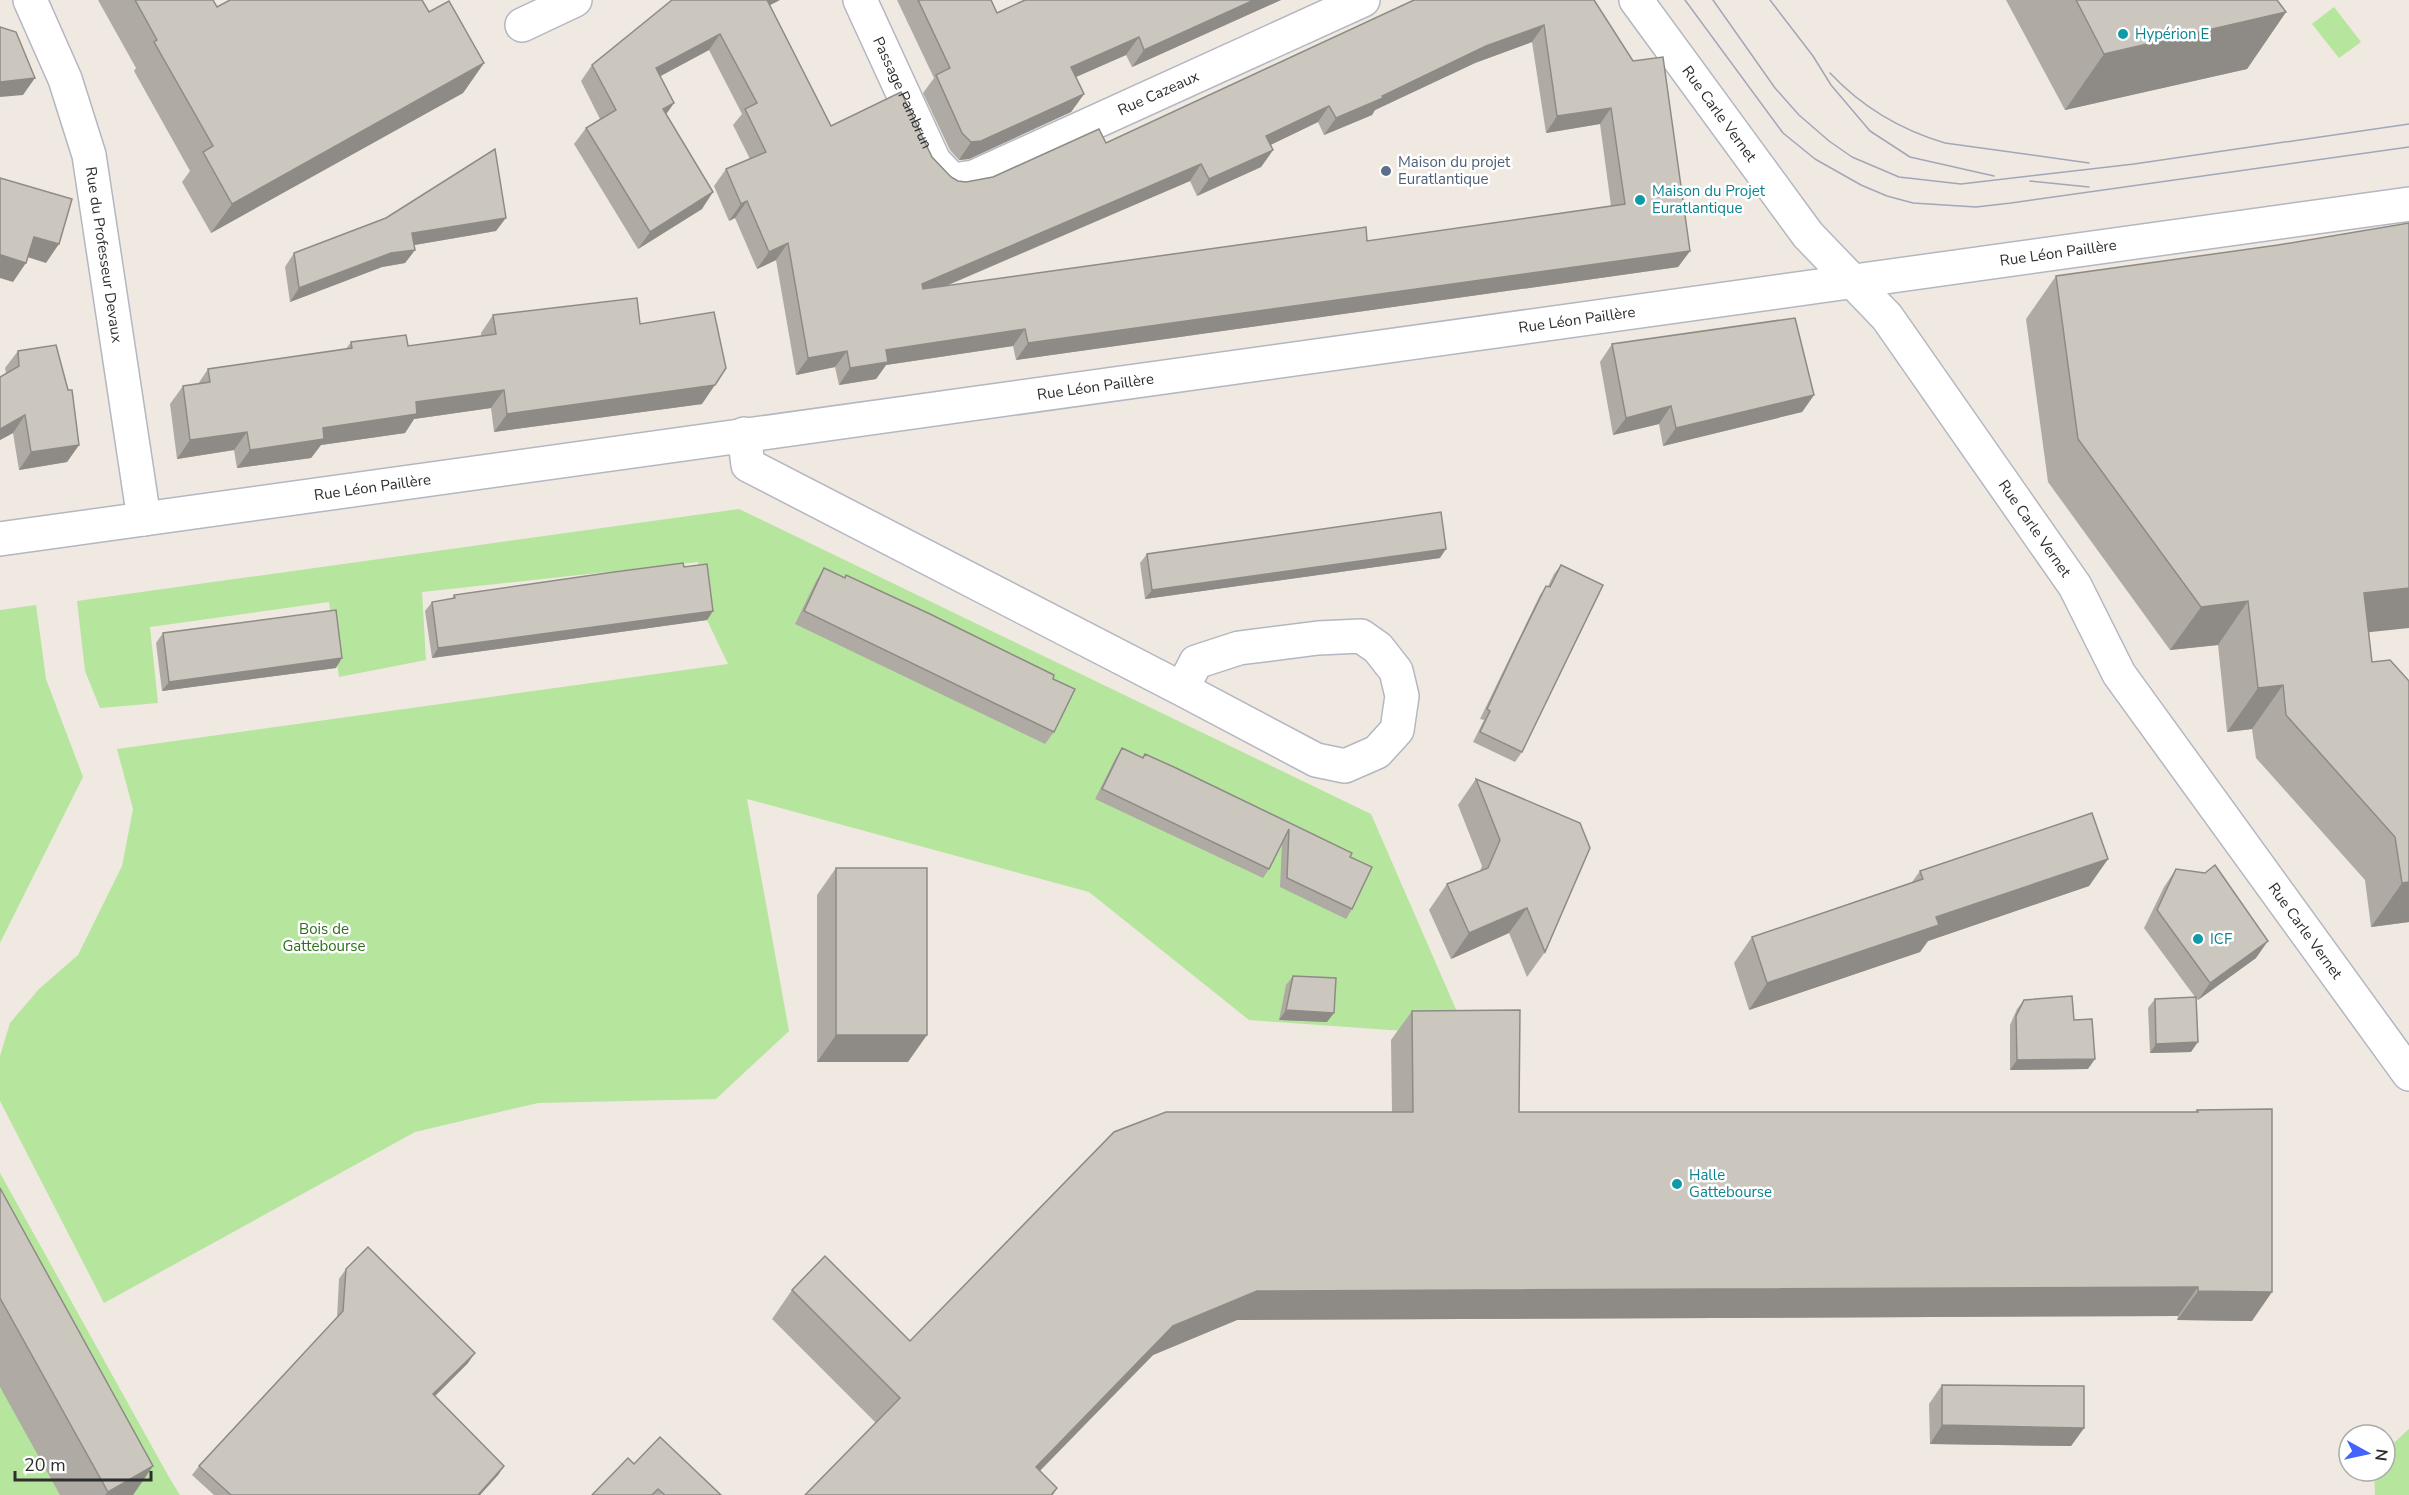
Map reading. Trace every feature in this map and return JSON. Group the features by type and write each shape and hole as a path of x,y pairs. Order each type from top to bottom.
{"street":[{"name":"Rue du Professeur Devaux","path":"30,0 64,79 89,155 144,519"},
{"path":"522,25 575,0"},
{"name":"Passage Pambrun","path":"860,0 934,161 952,180"},
{"name":"Rue Cazeaux","path":"952,180 974,177 1363,0"},
{"name":"Rue Carle Vernet","path":"1636,0 1808,236 1887,317 2075,586 2119,674 2409,1074"},
{"name":"Rue Léon Paillère","path":"0,539 1851,282 1935,268 2409,204"},
{"path":"744,434 748,465 1316,760 1345,766 1377,752 1396,730 1402,696 1396,671 1378,648 1361,636 1317,638 1239,648 1196,662 1182,689"}],"green space":[{"path":"2334,7 2361,42 2339,58 2312,24"},
{"name":"Bois de Gattebourse","path":"739,509 1371,814 1465,1030 1404,1031 1249,1020 1089,892 747,799 789,1031 716,1099 538,1103 415,1132 104,1303 0,1101 0,1056 10,1023 39,989 78,955 122,866 133,809 117,749 728,664 707,620 698,562 422,592 426,660 339,677 329,602 150,627 158,703 100,708 85,671 77,601"},
{"path":"36,605 46,679 83,777 0,943 0,610"},
{"path":"0,1173 170,1479 180,1495 0,1495"},
{"path":"2409,1429 2409,1495 2375,1495 2374,1483 2397,1483 2397,1440"}],"building":[{"path":"135,0 213,0 217,7 230,0 422,0 429,12 449,1 484,63 232,204 203,152 213,146 154,42 157,40"},
{"path":"672,0 767,0 831,126 901,92 932,157 951,177 966,182 993,177 1099,129 1106,143 1414,0 1594,0 1633,61 1663,57 1690,251 1028,343 1025,329 886,350 888,362 850,368 847,351 808,358 788,243 769,252 747,201 741,204 726,169 766,152 745,109 757,103 720,34 656,68 674,103 663,109 713,192 650,232 586,128 616,110 592,65","holes":["1544,25 1557,116 1611,108 1625,204 1367,241 1366,227 923,289 922,284 1201,164 1209,179 1273,150 1266,136 1329,106 1336,118 1383,98 1382,96 1486,46"]},
{"path":"918,0 991,0 997,13 1025,0 1254,0 1144,50 1139,37 1071,67 1084,94 981,141 971,142 962,133 936,75 950,68"},
{"path":"2076,0 2277,0 2286,12 2104,54"},
{"path":"0,27 16,32 35,78 0,82"},
{"path":"495,149 506,218 412,233 415,250 391,253 299,288 294,253 386,218"},
{"path":"0,178 72,199 59,244 34,237 26,263 1,255 0,258"},
{"path":"2409,223 2409,588 2364,593 2372,662 2390,660 2409,681 2409,882 2402,883 2395,837 2286,715 2283,685 2258,688 2248,601 2201,607 2078,439 2056,276 2278,245"},
{"path":"637,298 640,324 714,312 726,368 715,385 507,414 504,390 416,402 417,414 323,428 324,439 250,450 247,432 190,440 183,386 210,382 208,369 352,348 351,342 406,335 408,346 496,334 493,315"},
{"path":"1795,318 1814,395 1676,428 1671,406 1626,418 1612,344"},
{"path":"56,345 68,390 72,390 79,445 31,452 25,415 0,429 0,377 19,366 18,351"},
{"path":"1441,512 1446,549 1152,590 1147,554"},
{"path":"683,563 684,567 707,564 713,611 438,648 432,602 455,598 454,595"},
{"path":"1561,565 1603,585 1522,752 1480,732 1490,711 1487,709 1518,643 1546,586 1550,587"},
{"path":"824,568 845,578 846,575 930,614 1054,675 1053,679 1075,689 1054,732 804,611"},
{"path":"336,610 342,658 169,682 163,633"},
{"path":"1122,748 1143,758 1145,754 1176,768 1352,853 1350,857 1372,867 1352,909 1287,878 1289,829 1269,869 1102,789"},
{"path":"1476,779 1580,823 1590,848 1545,952 1527,908 1469,933 1447,884 1488,868 1500,840"},
{"path":"2092,813 2108,859 1936,917 1939,925 1767,983 1752,937 1923,879 1920,871"},
{"name":"ICF","path":"2215,865 2268,941 2210,983 2157,910 2176,869 2205,873"},
{"path":"836,868 927,868 927,1035 836,1035"},
{"path":"1293,976 1336,978 1334,1013 1286,1010"},
{"path":"2072,996 2074,1020 2092,1019 2095,1059 2017,1060 2016,1016 2024,1000"},
{"path":"2196,997 2198,1042 2156,1044 2155,999"},
{"path":"1520,1010 1519,1112 2198,1112 2197,1110 2272,1109 2272,1292 2198,1291 2198,1287 1257,1291 1173,1326 1036,1467 1057,1488 1051,1495 805,1495 900,1398 792,1290 825,1256 910,1341 1114,1132 1166,1112 1413,1112 1412,1011"},
{"path":"0,1188 153,1466 108,1492 0,1298"},
{"path":"368,1247 475,1353 433,1394 504,1466 478,1495 231,1495 199,1466 343,1311 346,1269"},
{"path":"1942,1385 2084,1386 2084,1428 1942,1425"},
{"path":"660,1437 721,1495 665,1495 658,1489 652,1495 592,1495 628,1458 634,1464"}],"tram line":[{"path":"1685,0 1783,133 1815,159 1861,185 1887,196 1913,203 1976,207 2409,147"},
{"path":"1713,0 1775,88 1799,115 1852,157 1899,177 1961,184 2134,164 2409,124"},
{"path":"1770,0 1813,56 1831,85 1870,131 1910,157 1994,176"},
{"path":"1830,73 1855,96 1883,116 1929,138 1945,143 2089,163"},
{"path":"2030,181 2089,187"}],"place":[{"name":"Hypérion E","path":"2123,34"},
{"name":"Maison du projet Euratlantique","path":"1386,171"},
{"name":"Maison du Projet Euratlantique","path":"1640,200"},
{"name":"ICF","path":"2198,939"},
{"name":"Halle Gattebourse","path":"1677,1184"}]}
